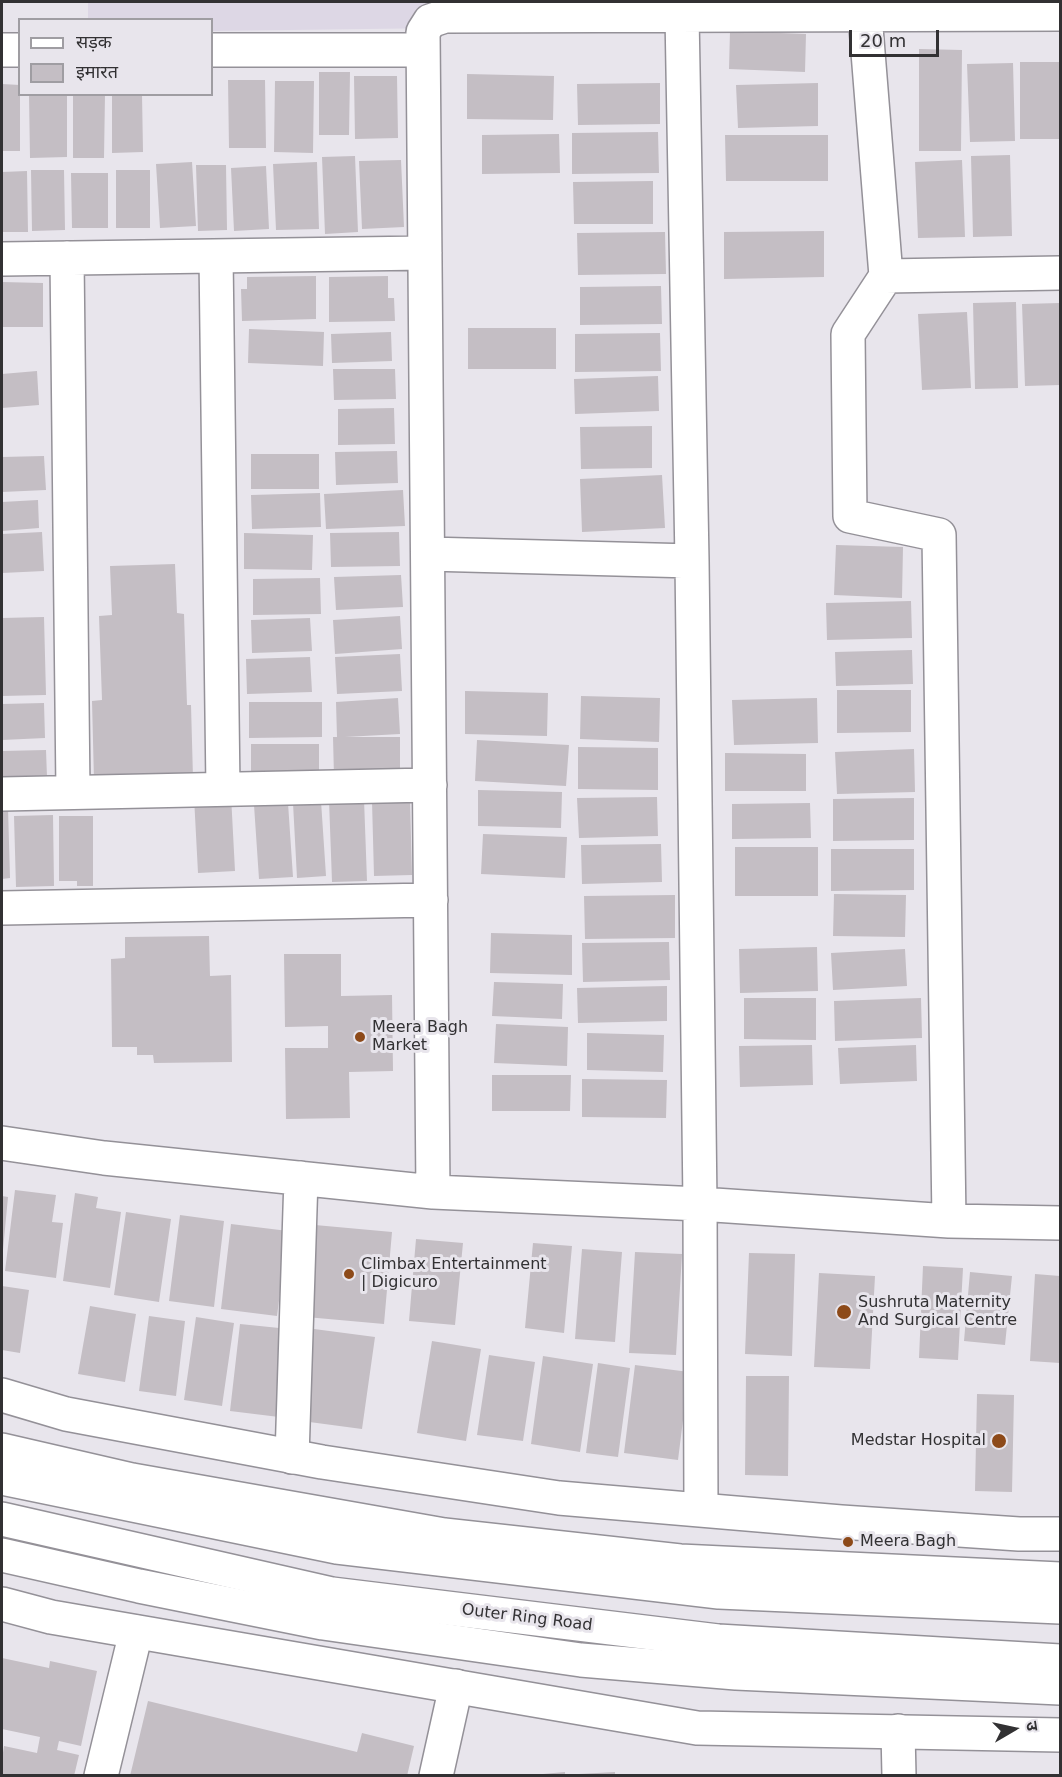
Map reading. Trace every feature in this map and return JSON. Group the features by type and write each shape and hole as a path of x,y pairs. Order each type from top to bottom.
{"street":[{"path":"433,1192 423,32 430,21 445,16 1060,14"},
{"path":"682,15 692,561 700,1204 701,1509"},
{"path":"865,15 886,276 848,334 850,516 939,535 949,1221"},
{"path":"2,50 18,50"},
{"path":"213,50 423,50"},
{"path":"2,259 425,253"},
{"path":"216,256 223,789"},
{"path":"67,258 73,792"},
{"path":"886,276 1060,273"},
{"path":"428,554 692,561"},
{"path":"2,794 430,785"},
{"path":"2,909 431,900"},
{"path":"2,1143 104,1158 433,1192 700,1204 949,1221 1060,1223"},
{"path":"292,1457 301,1178"},
{"path":"2,1395 66,1414 292,1457 559,1498 841,1522 1019,1534 1060,1534"},
{"path":"2,1450 132,1480 444,1535 680,1561 1060,1579"},
{"path":"2,1478 337,1547 719,1592 1060,1607"},
{"name":"Outer Ring Road","path":"2,1519 332,1594 718,1641 1060,1660"},
{"name":"Outer Ring Road","path":"2,1555 139,1586 323,1623 581,1660 736,1673 1060,1688"},
{"path":"2,1604 51,1617 697,1728 1060,1735"},
{"path":"101,1776 136,1632"},
{"path":"436,1776 469,1688 489,1647"},
{"path":"898,1731 899,1776"}],"shaded area":[{"path":"88,2 1060,2 1060,20 213,31 213,18 88,18"}],"building":[{"path":"730,31 806,34 805,72 729,69"},
{"path":"919,49 962,50 961,151 919,151"},
{"path":"1020,62 1060,62 1060,139 1020,139"},
{"path":"1013,63 1015,141 970,142 967,64"},
{"path":"319,72 350,72 349,135 319,135"},
{"path":"467,74 554,76 553,120 467,119"},
{"path":"354,76 397,76 398,138 355,139"},
{"path":"228,80 265,80 266,148 229,148"},
{"path":"275,81 314,81 313,153 274,152"},
{"path":"660,83 660,124 578,125 577,84"},
{"path":"818,83 818,126 738,128 736,85"},
{"path":"2,84 18,85 20,151 2,151"},
{"path":"29,96 67,96 67,157 30,158"},
{"path":"73,96 105,96 104,158 73,158"},
{"path":"112,96 142,96 143,152 112,153"},
{"path":"658,132 659,173 572,174 572,133"},
{"path":"559,134 560,173 482,174 482,135"},
{"path":"725,135 828,135 828,181 726,181"},
{"path":"1010,155 1012,236 973,237 971,156"},
{"path":"355,156 358,232 325,234 322,157"},
{"path":"401,160 404,227 362,229 359,161"},
{"path":"962,160 965,237 918,238 915,162"},
{"path":"192,162 196,226 160,228 156,164"},
{"path":"317,162 319,229 276,230 273,164"},
{"path":"196,165 226,165 227,230 198,231"},
{"path":"266,166 269,229 234,231 231,168"},
{"path":"31,170 64,170 65,230 32,231"},
{"path":"116,170 150,170 150,228 116,228"},
{"path":"27,171 28,232 2,232 2,172"},
{"path":"71,173 108,173 108,228 72,228"},
{"path":"653,181 653,224 574,224 573,182"},
{"path":"824,231 824,277 724,279 724,232"},
{"path":"665,232 666,274 578,275 577,233"},
{"path":"316,276 316,319 242,321 241,289 247,289 247,277"},
{"path":"388,276 388,298 394,298 395,321 329,322 329,277"},
{"path":"2,282 43,283 43,327 2,327"},
{"path":"661,286 662,324 580,325 580,287"},
{"path":"1016,302 1018,388 975,389 973,303"},
{"path":"1060,303 1060,385 1025,386 1022,304"},
{"path":"967,312 971,388 922,390 918,314"},
{"path":"468,328 556,328 556,369 468,369"},
{"path":"249,329 324,332 323,366 248,363"},
{"path":"391,332 392,361 332,363 331,334"},
{"path":"660,333 661,371 575,372 575,334"},
{"path":"333,369 395,369 396,399 334,400"},
{"path":"37,371 39,405 2,408 2,374"},
{"path":"658,376 659,411 575,414 574,379"},
{"path":"394,408 395,444 338,445 338,409"},
{"path":"652,426 652,468 581,469 580,427"},
{"path":"397,451 398,483 336,485 335,452"},
{"path":"251,454 319,454 319,489 251,489"},
{"path":"44,456 46,490 2,492 2,457"},
{"path":"662,475 665,528 582,532 580,479"},
{"path":"403,490 405,526 326,529 324,494"},
{"path":"320,493 321,527 252,529 251,495"},
{"path":"38,500 39,528 2,531 2,502"},
{"path":"42,532 44,571 2,573 2,534"},
{"path":"399,532 400,566 331,567 330,533"},
{"path":"244,533 313,535 312,570 244,569"},
{"path":"836,545 903,547 902,598 834,595"},
{"path":"175,564 177,613 184,614 187,705 191,705 193,778 94,781 92,701 102,700 99,616 112,615 110,566"},
{"path":"401,575 403,607 336,610 334,577"},
{"path":"320,578 321,614 253,615 253,579"},
{"path":"911,601 912,638 827,640 826,603"},
{"path":"400,616 402,649 335,654 333,620"},
{"path":"44,617 46,695 2,696 2,618"},
{"path":"310,618 312,651 252,653 251,620"},
{"path":"912,650 913,684 836,686 835,652"},
{"path":"400,654 402,691 337,694 335,657"},
{"path":"310,657 312,692 247,694 246,659"},
{"path":"837,690 911,690 911,732 837,733"},
{"path":"465,691 548,693 547,736 465,734"},
{"path":"581,696 660,698 659,742 580,739"},
{"path":"398,698 400,734 345,737 400,737 400,777 334,777 333,737 337,737 336,702"},
{"path":"817,698 818,743 734,745 732,700"},
{"path":"249,702 322,702 322,737 249,738"},
{"path":"44,703 45,738 2,740 2,704"},
{"path":"477,740 569,745 566,786 475,781"},
{"path":"251,744 319,744 319,779 251,779"},
{"path":"578,747 658,748 658,790 578,789"},
{"path":"914,749 915,792 837,794 835,752"},
{"path":"46,750 47,777 2,778 2,751"},
{"path":"725,753 806,754 806,791 725,791"},
{"path":"478,790 562,792 561,828 478,826"},
{"path":"231,795 235,871 198,873 194,797"},
{"path":"657,797 658,836 579,838 577,798"},
{"path":"914,798 914,840 833,841 833,799"},
{"path":"364,799 367,881 332,882 329,800"},
{"path":"410,800 412,875 374,876 372,801"},
{"path":"321,801 326,876 297,878 293,803"},
{"path":"288,803 293,877 259,879 254,805"},
{"path":"810,803 811,838 732,839 732,804"},
{"path":"2,808 8,808 10,878 2,879"},
{"path":"53,815 54,886 16,887 14,816"},
{"path":"59,816 93,816 93,886 77,886 77,881 59,881"},
{"path":"483,834 567,837 565,878 481,874"},
{"path":"661,844 662,882 582,884 581,845"},
{"path":"735,847 818,847 818,896 735,896"},
{"path":"831,849 914,849 914,890 831,891"},
{"path":"834,894 906,895 905,937 833,936"},
{"path":"675,895 675,938 585,939 584,896"},
{"path":"491,933 572,935 572,975 490,973"},
{"path":"209,936 210,976 231,975 232,1062 154,1063 153,1055 137,1055 137,1047 112,1047 111,959 125,958 125,937"},
{"path":"669,942 670,980 583,982 582,943"},
{"path":"817,947 818,991 740,993 739,949"},
{"path":"905,949 907,986 833,990 831,953"},
{"name":"Meera Bagh Market","path":"284,954 341,954 341,996 392,995 393,1071 349,1072 350,1118 286,1119 285,1048 328,1048 328,1026 285,1027"},
{"path":"494,982 563,984 562,1019 492,1016"},
{"path":"667,986 667,1021 578,1023 577,988"},
{"path":"744,998 816,998 816,1040 744,1039"},
{"path":"921,998 922,1038 835,1041 834,1001"},
{"path":"496,1024 568,1027 567,1066 494,1063"},
{"path":"587,1033 664,1035 663,1072 587,1070"},
{"path":"812,1045 813,1085 740,1087 739,1046"},
{"path":"916,1045 917,1081 840,1084 838,1048"},
{"path":"492,1075 571,1075 570,1111 492,1111"},
{"path":"582,1079 667,1080 666,1118 582,1117"},
{"path":"15,1190 56,1195 52,1222 63,1223 56,1278 5,1271"},
{"path":"75,1193 98,1197 96,1208 121,1212 110,1288 63,1281"},
{"path":"2,1196 8,1197 3,1250 2,1250"},
{"path":"126,1212 171,1219 159,1302 114,1295"},
{"path":"180,1215 224,1221 214,1307 169,1301"},
{"path":"231,1224 288,1231 277,1316 221,1309"},
{"name":"Climbax Entertainment | Digicuro","path":"315,1225 392,1232 384,1324 306,1317"},
{"path":"416,1239 463,1243 455,1325 409,1321"},
{"path":"533,1243 572,1246 564,1333 525,1328"},
{"path":"582,1249 622,1252 615,1342 575,1339"},
{"path":"635,1252 682,1254 676,1355 629,1353"},
{"path":"749,1253 795,1254 792,1356 745,1354"},
{"path":"923,1266 963,1268 958,1360 919,1358"},
{"path":"970,1272 1012,1276 1005,1345 964,1341"},
{"path":"819,1273 875,1276 870,1369 814,1367"},
{"path":"1035,1274 1060,1276 1060,1363 1030,1361"},
{"path":"2,1286 29,1290 20,1353 2,1350"},
{"path":"90,1306 136,1314 125,1382 78,1374"},
{"path":"149,1316 185,1321 176,1396 139,1391"},
{"path":"196,1317 234,1323 222,1406 184,1400"},
{"path":"240,1324 289,1329 279,1417 230,1411"},
{"path":"314,1329 375,1337 362,1429 302,1421"},
{"path":"432,1341 481,1349 466,1441 417,1433"},
{"path":"489,1355 535,1362 523,1441 477,1435"},
{"path":"543,1356 593,1364 580,1452 531,1444"},
{"path":"598,1363 630,1368 618,1457 586,1453"},
{"path":"635,1365 689,1372 678,1460 624,1453"},
{"path":"746,1376 789,1376 788,1476 745,1475"},
{"path":"977,1394 1014,1395 1012,1492 975,1491"},
{"path":"2,1658 49,1668 50,1661 97,1671 81,1746 59,1741 57,1750 79,1755 74,1776 2,1776 4,1746 37,1753 40,1737 2,1729"},
{"path":"148,1701 357,1752 362,1733 414,1746 407,1776 130,1776"},
{"path":"565,1772 565,1776 543,1776 543,1774"},
{"path":"615,1772 615,1776 579,1776 579,1774"}],"place":[{"name":"Meera Bagh Market","path":"360,1037"},
{"name":"Climbax Entertainment | Digicuro","path":"349,1274"},
{"name":"Sushruta Maternity And Surgical Centre","path":"844,1312"},
{"name":"Medstar Hospital","path":"999,1441"},
{"name":"Meera Bagh","path":"848,1542"}]}
